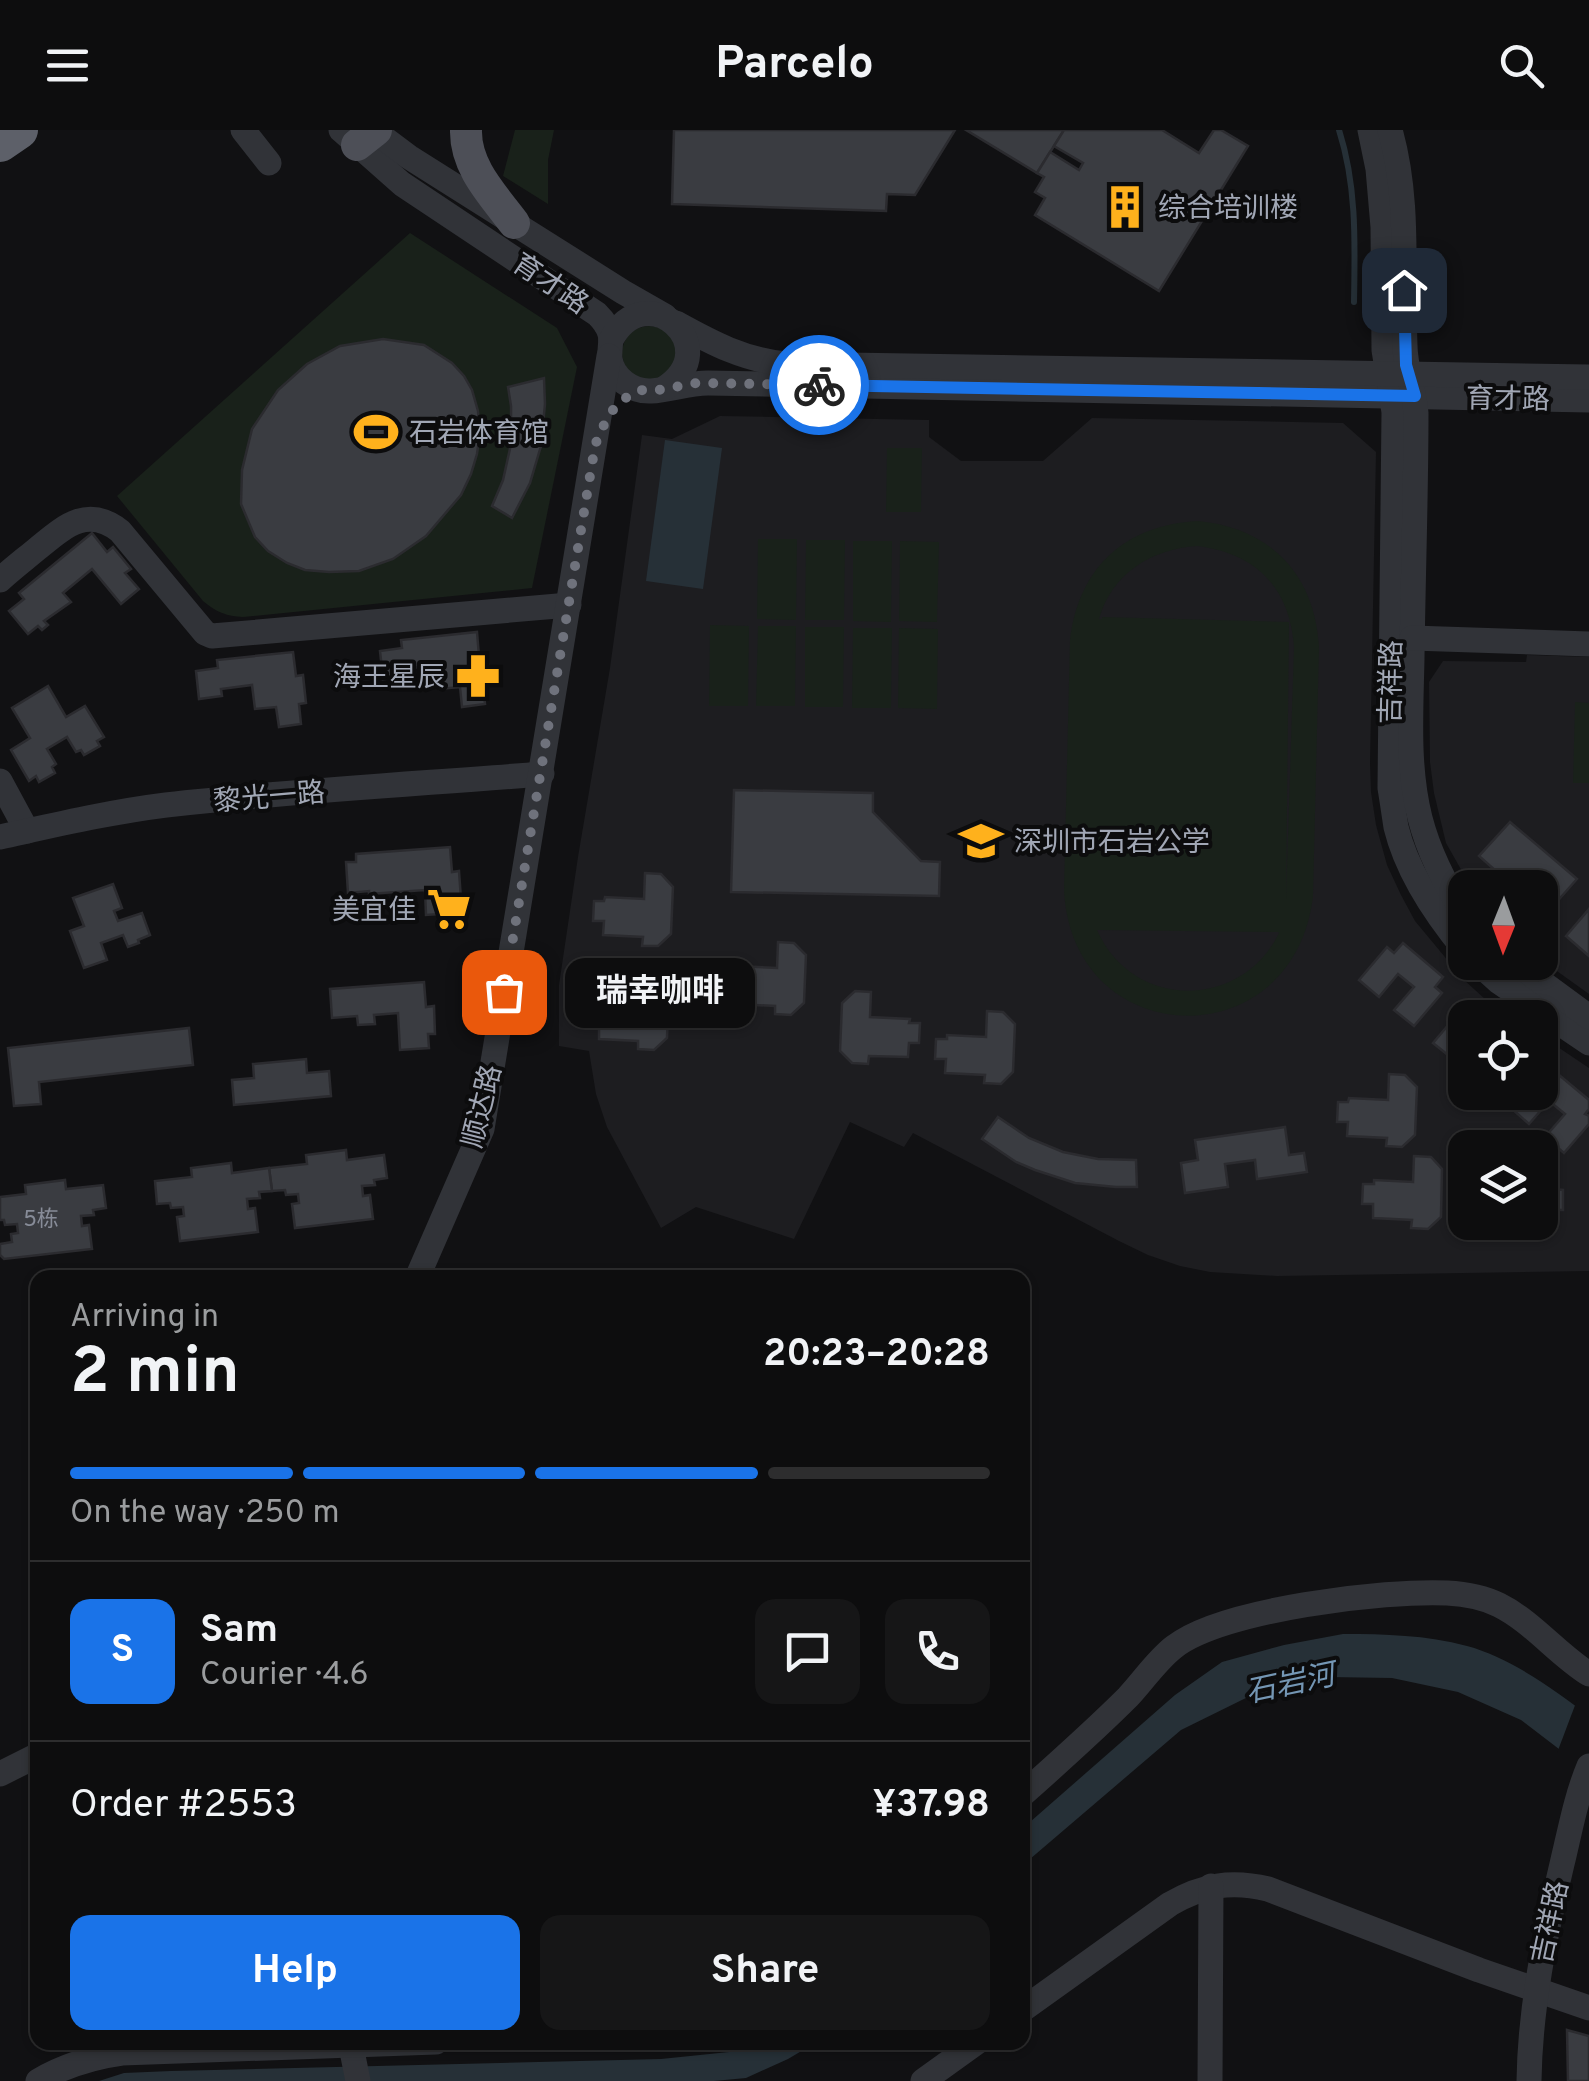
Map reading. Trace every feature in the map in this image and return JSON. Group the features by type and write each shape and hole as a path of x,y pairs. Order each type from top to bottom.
{"highway":[{"path":"0,143 19,130"}],"main road":[{"path":"466,130 466,147 477,171 514,223"}],"street":[{"path":"243,130 269,163"},
{"path":"1370,130 1383,227 1384,350 1401,385"},
{"path":"1390,130 1404,220 1401,385"},
{"name":"育才路","path":"364,133 410,157 671,320 736,354 763,362 1401,385 1589,400"},
{"name":"育才路","path":"364,133 402,184 597,314 604,321 612,366 628,386 653,389 708,383 1401,385 1589,377"},
{"path":"610,346 627,319 652,313 671,320"},
{"name":"顺达路","path":"594,452 598,435 624,399 676,381 684,370 688,346 684,334 671,320"},
{"name":"顺达路","path":"420,1270 482,1129 610,346"},
{"name":"吉祥路","path":"1401,385 1416,444 1414,786 1420,821 1448,887"},
{"name":"吉祥路","path":"1401,385 1390,788 1397,829 1409,862 1448,930"},
{"path":"0,580 65,526 80,520 96,520 120,532 212,636 569,605"},
{"path":"1412,638 1589,644"},
{"name":"黎光一路","path":"0,837 165,806 542,774"},
{"path":"0,781 27,831"},
{"path":"1497,980 1589,1043"},
{"path":"1539,980 1589,1017"},
{"path":"1030,1789 1128,1697 1174,1646 1232,1622 1312,1604 1386,1594 1448,1593 1478,1597 1516,1615 1589,1674"},
{"path":"0,1774 30,1759"},
{"name":"吉祥路","path":"1529,2081 1536,1989 1548,1918 1586,1773"},
{"path":"1030,2004 1170,1904 1190,1892 1230,1883 1268,1889 1589,2008"},
{"path":"1210,2081 1211,1886"},
{"path":"38,2081 97,2056 122,2052 354,2061 401,2050"},
{"path":"923,2081 966,2050"}],"shaded area":[{"path":"515,130 554,130 548,160 548,204 503,176"},
{"name":"石岩体育馆","path":"410,233 557,328 577,367 532,588 243,617 217,611 203,601 117,496"},
{"path":"649,326 668,334 676,353 668,372 649,380 630,372 622,353 630,334"},
{"name":"深圳市石岩公学","path":"720,416 929,420 929,437 961,461 1043,461 1092,418 1343,423 1376,452 1370,763 1376,825 1387,865 1401,895 1415,921 1448,961 1448,980 1464,980 1487,1000 1448,1000 1448,1110 1558,1110 1558,1047 1589,1068 1589,1271 1277,1276 1180,1266 1119,1241 913,1133 904,1147 850,1122 794,1239 696,1207 661,1228 607,1127 596,1094 589,1051 559,1046 559,985 610,668 642,435 672,439"},
{"path":"887,448 922,448 921,512 886,512"},
{"path":"1198,521 1224,525 1247,533 1284,559 1309,598 1319,647 1313,896 1297,950 1267,987 1228,1009 1184,1016 1141,1007 1104,983 1076,944 1064,890 1070,640 1075,614 1095,571 1110,555 1148,531","holes":["1197,546 1236,556 1253,565 1277,591 1291,626 1294,647 1286,900 1289,622 1099,619 1113,589 1136,566 1165,552","1097,930 1278,932 1279,933 1262,959 1239,977 1214,987 1187,991 1160,987 1135,975 1113,956"]},
{"path":"758,539 797,539 796,620 757,619"},
{"path":"806,540 845,540 844,620 805,620"},
{"path":"853,541 892,541 891,622 853,621"},
{"path":"900,541 939,542 937,622 899,621"},
{"path":"710,625 749,626 748,706 709,706"},
{"path":"758,626 796,626 795,706 756,706"},
{"path":"805,627 844,627 843,707 805,707"},
{"path":"853,628 892,628 891,708 852,708"},
{"path":"899,628 938,629 937,709 898,708"},
{"path":"1527,655 1589,657 1589,994 1558,972 1558,870 1461,870 1446,843 1434,793 1429,682 1443,661 1526,662"},
{"path":"1575,702 1589,703 1589,783 1573,783"}],"water":[{"path":"665,440 722,448 703,589 646,581"},
{"name":"石岩河","path":"1343,1634 1405,1636 1483,1651 1547,1685 1589,1716 1589,1772 1521,1720 1458,1692 1392,1678 1328,1677 1252,1695 1181,1730 1030,1859 1030,1822 1175,1695 1222,1662"},
{"path":"803,2050 746,2078 714,2081 99,2081 124,2073 661,2059"}],"pier":[{"path":"1577,1700 1589,1709 1589,1777 1557,1753"}],"building":[{"path":"674,130 955,130 915,195 887,194 886,211 672,204"},
{"path":"966,130 1064,130 1037,173"},
{"name":"综合培训楼","path":"1064,130 1162,130 1199,153 1214,130 1221,130 1248,146 1159,291 1035,215 1045,198 1035,192 1044,177 1037,173 1050,152 1079,170 1083,163 1054,146"},
{"path":"383,339 424,345 464,376 478,411 480,433 471,474 461,495 426,536 393,559 359,571 305,570 268,551 255,537 241,504 242,470 252,429 278,390 307,364 340,346"},
{"path":"544,378 541,446 530,483 512,518 492,506 511,444 508,387"},
{"path":"92,533 107,552 113,547 131,569 125,573 139,589 121,604 92,569 63,593 71,602 44,621 48,625 42,630 38,626 28,634 9,611 24,599 19,593"},
{"path":"477,632 479,656 487,655 490,683 483,684 485,704 462,707 460,687 439,689 436,665 405,669 406,676 383,679 380,651 402,648 401,640"},
{"path":"293,652 296,676 303,675 306,703 299,704 301,724 279,727 276,707 255,709 252,685 221,689 222,696 199,699 196,671 218,668 217,660"},
{"path":"48,686 66,717 85,706 104,737 97,741 100,746 84,755 81,750 76,752 67,737 47,749 56,764 52,767 55,773 39,782 36,776 29,781 11,750 30,738 12,708"},
{"path":"734,790 873,793 873,812 921,861 940,862 939,896 731,892"},
{"path":"1510,822 1577,879 1558,900 1558,870 1495,870 1479,856"},
{"path":"450,847 452,872 459,871 461,899 454,900 455,913 426,915 425,890 348,893 346,862 356,862 356,854"},
{"path":"645,873 661,874 673,887 671,934 658,946 642,946 643,937 603,935 604,921 593,921 594,901 604,901 605,897 644,899"},
{"path":"113,884 122,908 114,911 118,921 142,913 150,935 128,947 123,935 101,943 107,960 84,968 70,931 84,926 73,898"},
{"path":"1589,909 1589,956 1566,936"},
{"path":"778,942 794,943 806,955 804,1003 791,1015 775,1014 775,1006 736,1004 736,990 726,990 727,970 737,970 737,966 777,968"},
{"path":"1403,943 1443,977 1435,987 1442,993 1414,1026 1394,1010 1414,987 1398,974 1379,997 1359,980 1387,947 1394,953"},
{"path":"640,977 657,977 669,990 667,1038 654,1050 638,1049 638,1041 599,1039 599,1025 588,1025 589,1004 639,1002"},
{"path":"424,982 426,1007 434,1006 435,1034 428,1034 429,1048 400,1050 398,1013 374,1015 375,1024 358,1025 357,1016 332,1018 330,989"},
{"path":"855,991 871,992 870,1017 920,1023 919,1043 909,1043 908,1057 869,1056 868,1064 852,1063 840,1051 842,1003"},
{"path":"987,1011 1003,1012 1015,1024 1013,1072 1001,1084 984,1083 985,1075 945,1073 946,1059 935,1059 936,1039 947,1039 947,1035 986,1037"},
{"path":"1448,1025 1448,1055 1433,1043"},
{"path":"189,1028 193,1065 39,1082 41,1104 14,1106 8,1048"},
{"path":"306,1059 307,1073 329,1071 331,1096 234,1105 232,1080 254,1078 253,1064"},
{"path":"1389,1074 1405,1075 1417,1087 1415,1135 1402,1147 1386,1146 1387,1138 1347,1136 1348,1122 1337,1122 1338,1102 1348,1102 1349,1098 1388,1100"},
{"path":"1558,1074 1589,1100 1585,1114 1589,1124 1564,1153 1558,1148 1558,1130 1551,1130 1565,1114 1558,1108"},
{"path":"1513,1110 1541,1110 1529,1124"},
{"path":"998,1117 1029,1138 1063,1152 1098,1159 1136,1160 1137,1187 1075,1183 1016,1162 982,1139"},
{"path":"1285,1127 1289,1155 1304,1153 1307,1172 1257,1179 1255,1160 1225,1164 1228,1187 1185,1193 1181,1163 1198,1160 1195,1140"},
{"path":"346,1150 347,1160 384,1155 387,1178 374,1180 375,1185 362,1186 363,1196 370,1195 373,1219 295,1228 292,1204 299,1203 298,1194 272,1191 269,1168 307,1164 306,1155"},
{"path":"1414,1156 1431,1157 1442,1169 1441,1217 1428,1229 1411,1228 1412,1220 1373,1218 1373,1204 1362,1204 1363,1184 1374,1184 1374,1180 1413,1182"},
{"path":"231,1163 232,1173 269,1168 272,1191 259,1192 260,1198 247,1199 248,1209 255,1208 258,1232 180,1241 177,1217 184,1216 183,1207 157,1204 155,1181 192,1177 191,1168"},
{"path":"65,1180 66,1189 103,1185 106,1208 93,1210 94,1215 81,1216 82,1226 89,1225 92,1249 4,1259 0,1244 12,1242 11,1234 18,1233 17,1224 5,1225 0,1220 0,1197 26,1194 25,1185"},
{"path":"1558,1190 1563,1190 1563,1210 1558,1210"},
{"path":"1567,2030 1589,2036 1589,2081 1568,2081"}],"waterway":[{"path":"1339,130 1352,194 1354,302"}],"way so far":[{"path":"504,992 598,435 613,410 640,390 697,383 819,385"}],"place":[{"name":"综合培训楼","path":"1125,207"},
{"name":"石岩体育馆","path":"376,432"},
{"name":"海王星辰","path":"478,676"},
{"name":"深圳市石岩公学","path":"981,841"},
{"name":"美宜佳","path":"449,909"},
{"name":"瑞幸咖啡","path":"504,992"}],"route":[{"path":"819,385 1415,396 1406,365 1404,290"}]}
